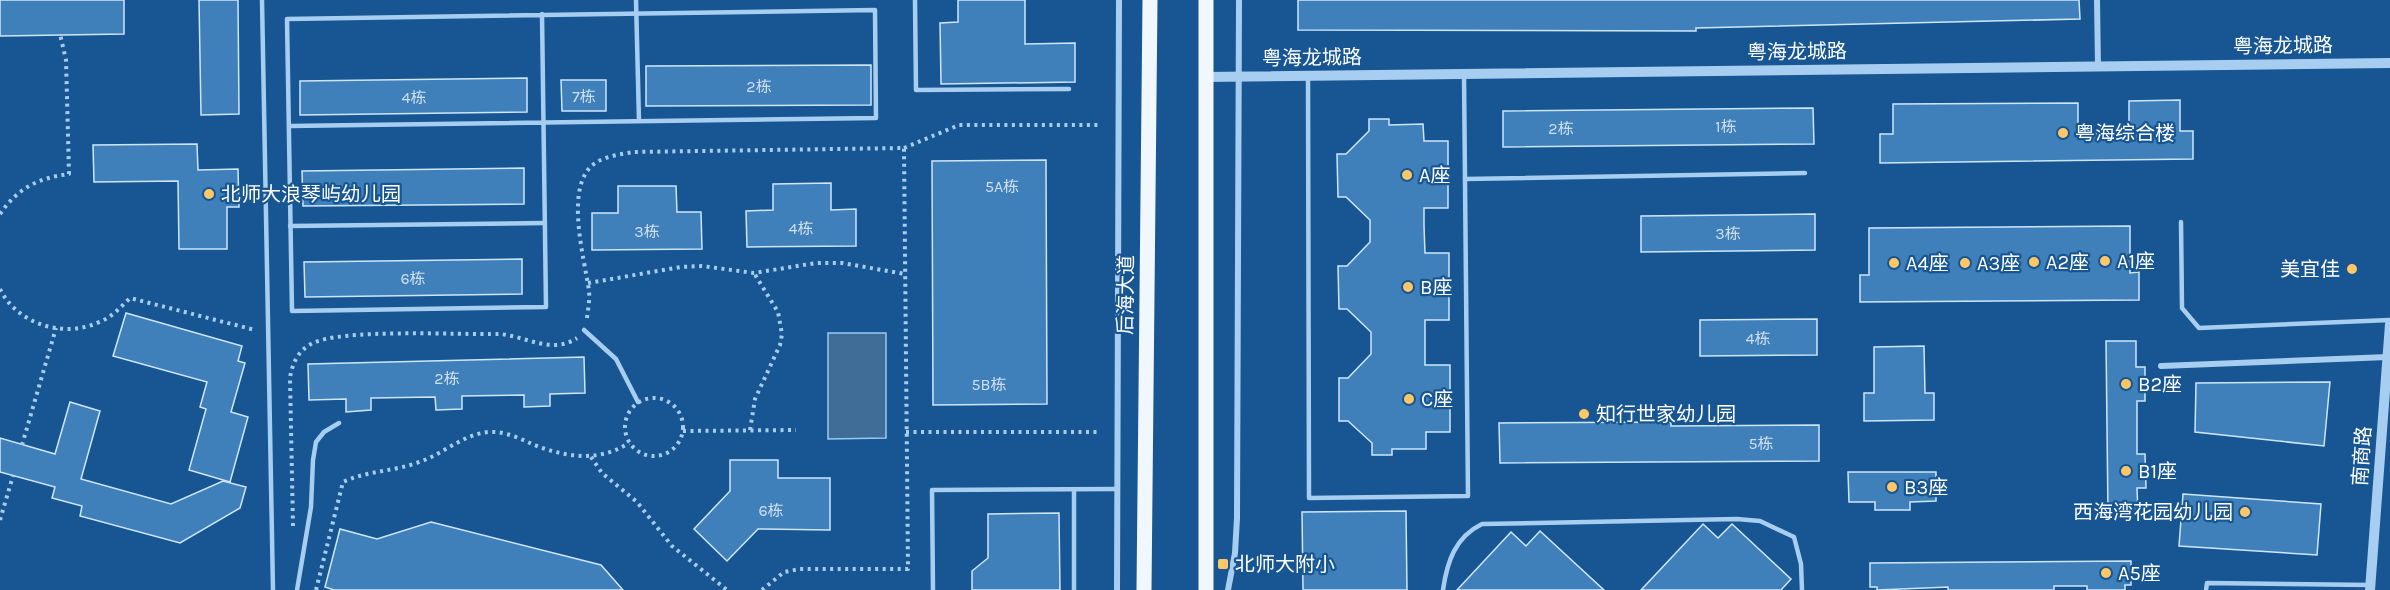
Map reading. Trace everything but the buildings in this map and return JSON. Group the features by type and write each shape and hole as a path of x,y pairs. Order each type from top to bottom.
{"main road":[{"name":"后海大道","path":"1144,590 1150,0"},
{"path":"1206,0 1206,590"}],"street":[{"path":"1117,590 1119,0"},
{"path":"1228,590 1235,553 1237,518 1239,0"},
{"path":"2097,0 2098,67"},
{"name":"粤海龙城路","path":"1205,77 2390,63"},
{"name":"南商路","path":"2370,587 2387,401 2390,322"},
{"path":"2161,366 2388,357"}],"lane":[{"path":"262,0 273,590"},
{"path":"636,0 639,121"},
{"path":"915,0 916,90 1069,89"},
{"path":"289,126 543,123 876,118 875,10 542,14 287,19 292,311 546,307 543,123 542,14"},
{"path":"1308,76 1309,498 1468,496 1464,74"},
{"path":"1465,179 1805,173"},
{"path":"2181,222 2182,308 2199,328 2390,322"},
{"path":"290,226 545,223"},
{"path":"584,330 616,359 638,402"},
{"path":"297,590 311,507 316,442 324,432 339,423"},
{"path":"933,590 932,490 1117,489"},
{"path":"1074,490 1074,590"},
{"path":"1443,590 1445,572 1454,548 1466,531 1482,524 1737,519 1760,521 1794,537 1801,564 1802,590"},
{"path":"2206,590 2207,583 2370,587"}],"path":[{"path":"0,214 12,198 28,185 48,177 69,174 66,60 60,34"},
{"path":"293,536 290,378 297,358 312,344 340,335 499,334 514,335 536,343 554,345 576,339 584,330 590,301 578,241 578,207 588,169 597,161 633,152 904,148 959,125 1099,124"},
{"path":"762,590 784,572 800,569 908,569 904,148"},
{"path":"588,284 681,267 702,266 754,273 816,263 842,263 905,274"},
{"path":"750,430 755,399 780,345 782,334 778,312 754,273"},
{"path":"0,290 17,311 35,323 56,328 77,329 97,323 116,313 130,298 268,334"},
{"path":"22,445 56,328"},
{"path":"656,397 673,404 683,420 683,431 674,449 665,454 645,455 629,443 624,425 626,416 638,402 656,397"},
{"path":"683,431 796,430"},
{"path":"316,590 343,482 362,473 388,471 423,461 450,446 487,432 500,432 554,452 591,457 618,450 629,443"},
{"path":"906,432 1099,432"},
{"path":"591,457 602,473 637,502 672,546 727,590"},
{"path":"0,520 13,476"}],"water":[{"path":"828,333 886,333 886,438 828,439"}],"place":[{"name":"粤海综合楼","path":"2063,133"},
{"name":"A座","path":"1407,175"},
{"name":"北师大浪琴屿幼儿园","path":"209,194"},
{"name":"A1座","path":"2105,261"},
{"name":"A2座","path":"2034,262"},
{"name":"A4座","path":"1894,263"},
{"name":"A3座","path":"1965,263"},
{"name":"美宜佳","path":"2352,269"},
{"name":"B座","path":"1408,287"},
{"name":"B2座","path":"2126,384"},
{"name":"C座","path":"1409,399"},
{"name":"知行世家幼儿园","path":"1584,414"},
{"name":"B1座","path":"2126,471"},
{"name":"B3座","path":"1892,487"},
{"name":"西海湾花园幼儿园","path":"2245,512"},
{"name":"北师大附小","path":"1223,564"},
{"name":"A5座","path":"2106,573"}]}
